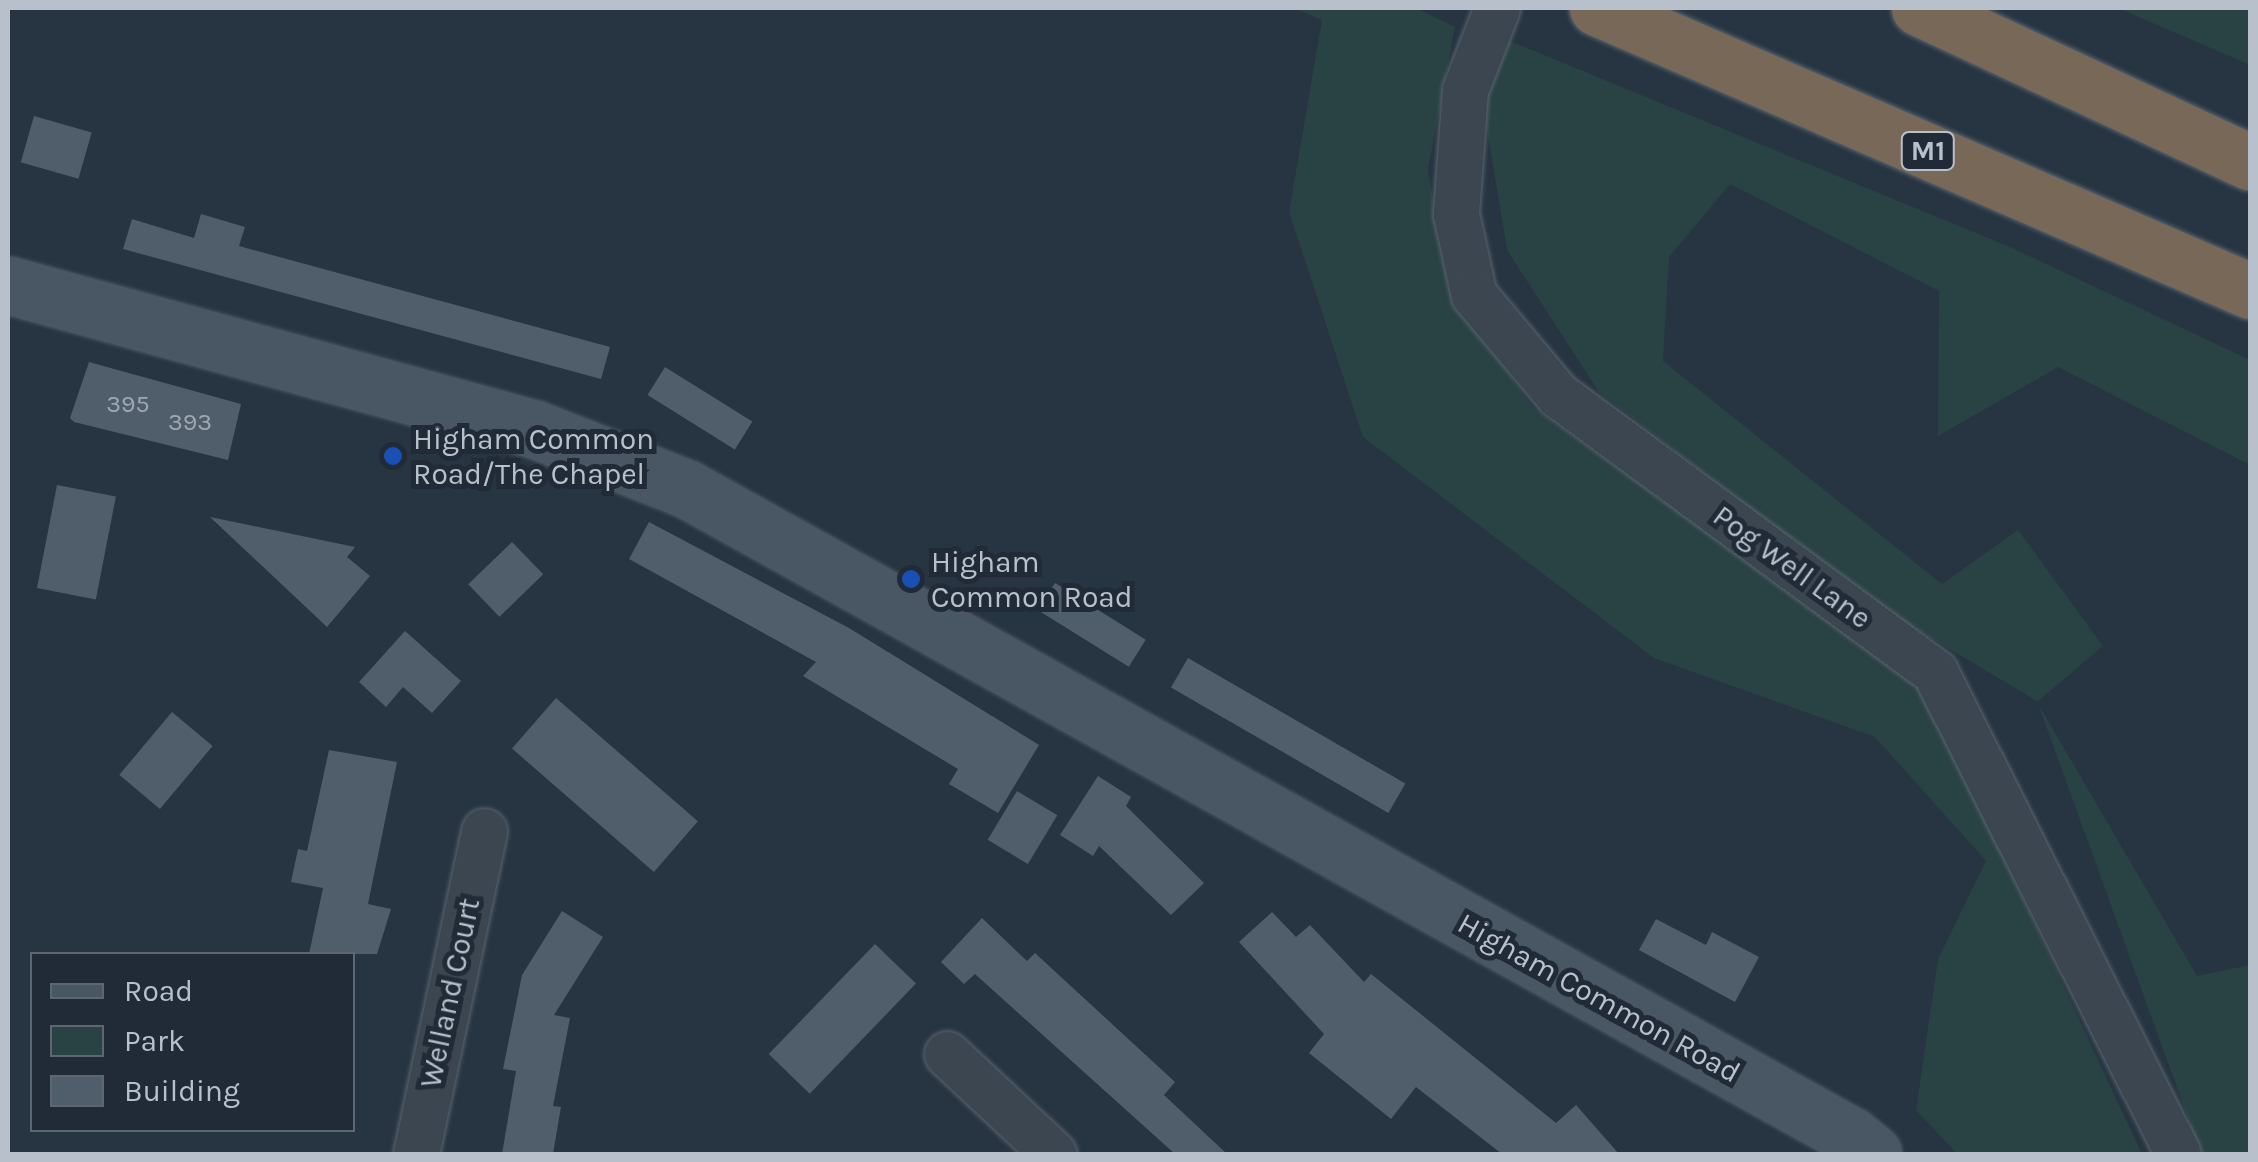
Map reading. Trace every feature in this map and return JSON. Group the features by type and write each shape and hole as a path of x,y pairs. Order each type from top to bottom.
{"highway":[{"path":"1919,8 2250,162"},
{"name":"M1","path":"1602,9 2250,291"}],"street":[{"name":"Pog Well Lane","path":"1497,8 1464,108 1456,214 1474,295 1558,395 1935,672 2178,1154"},
{"name":"Higham Common Road","path":"8,285 534,429 687,489 1873,1154"},
{"name":"Welland Court","path":"416,1154 484,831"},
{"path":"947,1054 1054,1154"}],"green space":[{"path":"1293,8 1416,8 1455,27 1428,170 1448,287 1533,408 1923,685 2142,1154 1957,1154 1916,1110 1938,959 1986,861 1875,737 1654,658 1363,437 1289,212 1322,20"},
{"path":"2118,8 2250,8 2250,65"},
{"path":"1488,32 2010,247 2250,360 2250,465 2058,367 1938,436 1939,291 1730,184 1669,257 1663,361 1942,584 2018,530 2103,646 2037,702 1879,607 1599,392 1507,250 1482,100"},
{"path":"2038,704 2197,976 2250,965 2250,1154 2201,1154"}],"building":[{"path":"34,116 92,133 78,179 21,162"},
{"path":"201,214 245,227 239,246 610,347 601,379 123,249 132,219 194,238"},
{"path":"89,362 241,404 228,460 74,422 70,418"},
{"path":"665,367 752,422 735,450 648,395"},
{"path":"57,485 116,496 96,600 37,588"},
{"path":"210,517 355,547 347,557 370,576 327,627"},
{"path":"649,522 849,628 1039,745 998,813 949,784 958,769 803,676 816,662 629,559"},
{"path":"512,542 543,574 499,617 468,584"},
{"path":"1055,583 1146,640 1129,667 1038,610"},
{"path":"405,631 461,681 432,713 403,687 386,707 359,682"},
{"path":"1188,658 1405,784 1388,813 1171,687"},
{"path":"556,698 698,821 654,872 512,749"},
{"path":"172,712 213,746 160,809 119,775"},
{"path":"329,750 397,762 368,904 391,909 377,954 309,952 323,888 291,882 298,849 307,851"},
{"path":"1098,776 1131,797 1126,806 1204,883 1171,915 1099,846 1093,856 1060,835"},
{"path":"1017,791 1057,815 1028,864 988,840"},
{"path":"562,911 603,937 554,1015 570,1018 553,1106 561,1107 553,1154 502,1154 516,1071 503,1069 522,975"},
{"path":"1272,912 1296,937 1310,925 1364,982 1371,974 1556,1123 1576,1105 1619,1154 1502,1154 1416,1087 1391,1119 1309,1053 1324,1034 1239,942"},
{"path":"982,918 1027,961 1035,953 1175,1082 1164,1095 1227,1154 1175,1154 975,974 964,984 941,962"},
{"path":"1656,919 1706,945 1712,932 1759,957 1735,1002 1639,950"},
{"path":"875,944 916,984 810,1094 769,1054"}],"place":[{"name":"Higham Common Road/The Chapel","path":"393,456"},
{"name":"Higham Common Road","path":"911,579"}]}
